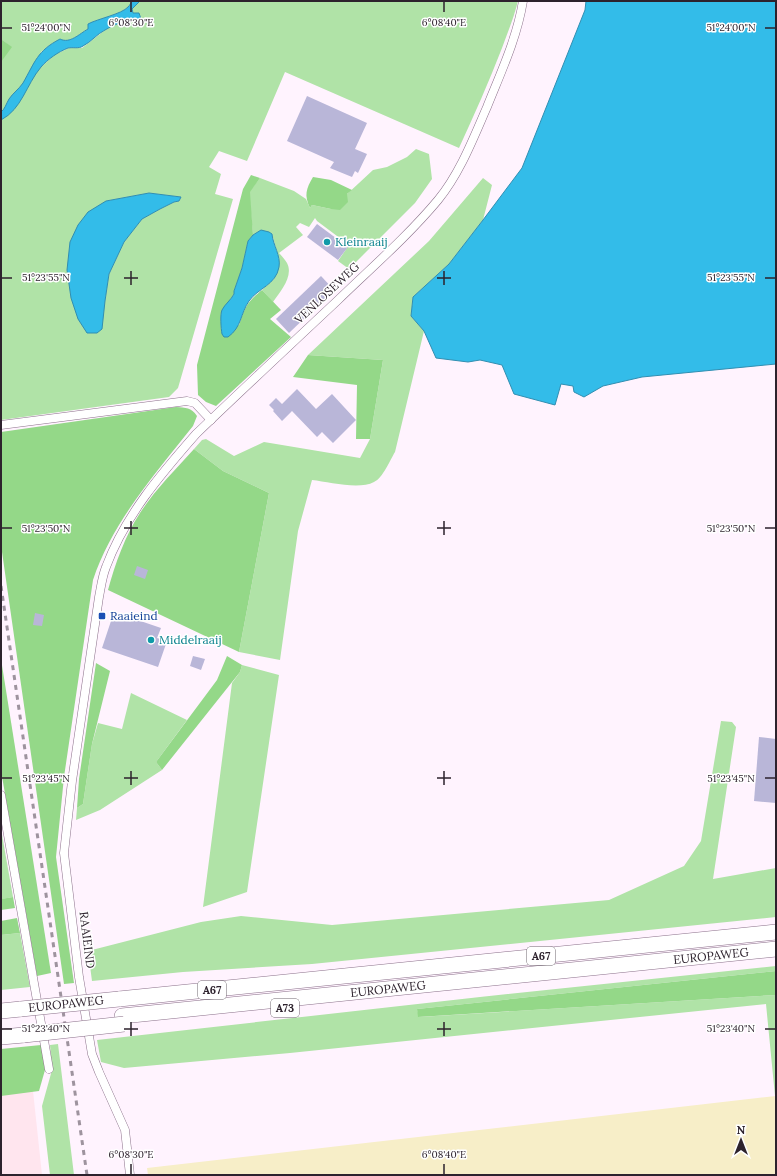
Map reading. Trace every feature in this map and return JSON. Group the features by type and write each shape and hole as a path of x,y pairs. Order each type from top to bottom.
{"highway":[{"name":"EUROPAWEG","path":"1,1011 776,932"},
{"name":"EUROPAWEG","path":"1,1028 24,1030 123,1020 444,983 776,949"},
{"path":"1,1037 24,1030"}],"street":[{"name":"VENLOSEWEG","path":"211,420 403,238 438,200 451,182 475,134 510,51 518,27 523,1"},
{"path":"1,425 187,401 195,403 211,420"},
{"name":"RAAIEIND","path":"130,1175 125,1130 92,1054 79,977 64,853 72,781 98,604 105,568 122,531 135,509 174,460 211,420"},
{"path":"1,795 49,1069"}],"shaded area":[{"path":"33,1091 42,1175 1,1175 1,1094"}],"green space":[{"path":"1,1 132,1 125,10 88,24 88,29 74,38 67,40 60,39 50,45 41,52 38,70 54,55 69,48 82,48 105,30 122,22 131,19 141,19 139,13 133,13 132,9 140,1 518,1 497,61 459,148 285,72 247,161 219,151 209,167 221,174 215,194 233,199 178,388 169,397 1,420 1,43 11,47 1,39","holes":["149,193 181,197 179,201 174,202 142,219 124,242 109,274 105,301 106,201"]},
{"path":"1,39 12,47 1,62"},
{"path":"416,149 429,154 432,179 415,203 349,269 338,261 349,245 315,218 309,227 300,223 296,227 303,235 279,253 287,263 289,273 285,284 273,302 262,290 274,279 279,259 272,234 261,231 253,235 249,192 260,178 294,191 306,199 310,208 312,205 331,209 373,170 387,167 407,157"},
{"path":"251,175 260,178 250,192 253,235 248,241 234,294 221,314 221,329 239,325 247,305 262,290 281,310 270,319 291,337 216,406 206,402 198,395 197,365 243,189"},
{"path":"313,177 331,180 352,190 347,194 348,202 340,210 312,205 310,208 306,196"},
{"path":"483,178 492,185 483,220 449,264 413,297 411,316 424,331 395,452 380,477 374,482 352,485 312,480 298,531 280,660 239,652 269,493 223,471 194,449 202,440 206,439 234,456 264,442 360,458 370,439 383,360 308,355 429,241"},
{"path":"308,355 383,360 370,439 356,439 357,385 293,377"},
{"path":"176,407 188,408 195,413 197,416 193,426 150,480 123,518 111,538 93,580 64,777 56,857 74,983 64,984 1,545 1,432"},
{"path":"194,449 223,471 269,493 239,652 108,590 121,550 140,513 159,488"},
{"path":"227,656 242,665 240,672 162,770 156,762 217,680"},
{"path":"1,659 51,973 37,976 1,771"},
{"path":"96,663 110,671 92,744 83,804 77,808 79,779"},
{"path":"242,665 279,675 247,892 203,907 232,683 240,672"},
{"path":"131,693 187,720 156,762 162,770 100,810 76,820 77,808 83,804 92,744 98,723 122,729"},
{"path":"721,721 732,722 736,727 713,879 776,868 776,917 312,964 183,972 92,981 88,951 201,922 241,916 332,925 609,900 684,866 701,841"},
{"path":"1,829 13,897 2,899 1,894"},
{"path":"13,897 15,908 1,910 1,899"},
{"path":"17,918 20,933 1,935 1,921"},
{"path":"20,933 30,987 1,990 1,935"},
{"path":"776,966 776,971 417,1009 419,1017 776,995 776,1096 766,1004 290,1053 124,1068 101,1062 97,1040 480,997"},
{"path":"776,971 776,995 418,1017 417,1009"},
{"path":"58,1044 74,1175 50,1175 42,1106 52,1070 50,1045"},
{"path":"41,1045 45,1070 39,1091 1,1096 1,1049"}],"sand":[{"path":"776,1096 776,1175 148,1175 147,1168"}],"water":[{"path":"132,1 140,1 132,9 133,13 139,13 141,19 134,22 131,19 114,25 81,47 68,48 53,56 41,67 14,110 1,120 1,112 9,99 23,83 37,58 46,48 60,39 67,40 74,38 88,29 88,24 125,10"},
{"path":"586,1 776,1 776,364 642,377 603,386 584,397 574,392 573,386 561,384 555,405 514,394 502,365 480,360 468,362 436,358 424,331 411,316 413,297 449,264 522,168 585,10"},
{"path":"149,193 181,197 179,201 174,202 142,219 124,242 109,274 102,329 97,333 87,333 78,319 71,298 67,270 70,242 78,225 88,212 106,201"},
{"path":"261,230 272,234 279,259 277,273 271,282 249,301 233,333 228,337 224,337 222,334 221,325 222,310 234,294 248,241 253,235"}],"building":[{"path":"307,96 367,123 355,149 367,154 358,173 355,171 352,177 330,168 334,162 287,141"},
{"name":"Kleinraaij","path":"317,224 348,247 338,260 307,237"},
{"path":"321,276 334,290 289,333 276,319"},
{"path":"297,389 316,409 332,394 356,420 333,443 322,432 317,437 292,411 282,421 269,405 276,398 282,404"},
{"path":"137,566 148,570 145,579 134,575"},
{"name":"Middelraaij","path":"114,612 161,628 157,638 167,641 158,667 102,648"},
{"path":"35,613 44,615 42,626 33,625"},
{"path":"193,656 205,659 201,670 190,666"},
{"path":"759,737 776,739 776,803 754,801"}],"railway":[{"path":"1,586 87,1175"}],"place":[{"name":"Kleinraaij","path":"327,242"},
{"name":"Raaieind","path":"102,616"},
{"name":"Middelraaij","path":"151,640"}]}
